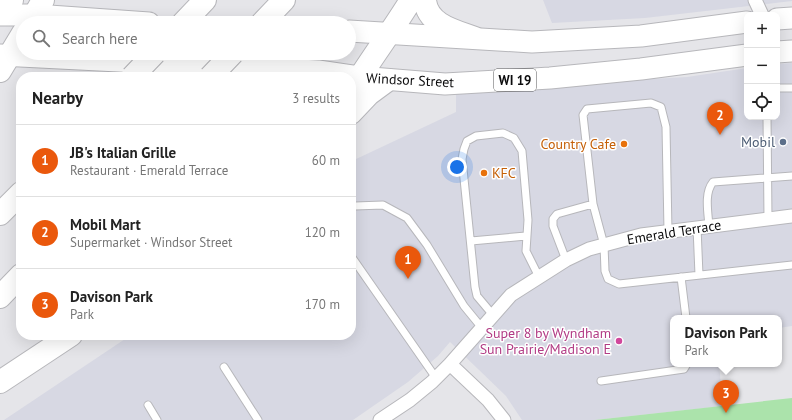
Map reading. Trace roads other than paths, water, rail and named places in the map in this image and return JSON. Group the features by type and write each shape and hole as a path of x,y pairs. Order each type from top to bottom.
{"highway":[{"path":"0,11 12,0"},
{"path":"189,16 204,0"},
{"path":"356,83 411,0"},
{"path":"424,0 428,12 434,19 445,27 475,38"},
{"path":"269,16 283,1"},
{"path":"3,60 16,42"},
{"path":"137,72 148,60"},
{"path":"215,72 226,60"},
{"path":"356,108 369,94 388,80"},
{"path":"0,214 16,198"},
{"path":"0,297 16,280"},
{"path":"0,382 63,340"}],"main road":[{"path":"0,15 36,13 70,16"},
{"path":"780,19 792,18"},
{"path":"356,31 391,32 532,42 641,36 744,22"},
{"path":"780,52 792,51"},
{"name":"Windsor Street","path":"356,84 388,80 444,84 550,78 641,69 744,54"},
{"name":"Windsor Street","path":"3,60 321,72"}],"street":[{"path":"755,0 761,12"},
{"name":"Emerald Terrace","path":"380,420 410,400 436,378 511,295 566,260 590,249 641,235 792,216"},
{"path":"450,364 488,400 504,420"}],"lane":[{"path":"780,88 792,88"},
{"path":"668,231 666,127 661,107 651,102 587,109 583,115 593,204 604,245 605,271 608,279 618,284 792,264"},
{"path":"767,120 768,219"},
{"path":"493,315 477,296 475,287 462,159 467,141 476,136 503,133 514,138 522,151 528,220 526,251 539,277"},
{"path":"699,275 703,226 709,187 713,182 792,176"},
{"path":"566,260 553,226 553,219 557,214 593,204"},
{"path":"356,206 383,205 407,218 427,244 464,306 482,328"},
{"path":"471,241 526,236"},
{"path":"356,263 436,378"},
{"path":"680,277 686,315"},
{"path":"224,367 258,420"},
{"path":"601,381 685,367"},
{"path":"148,405 157,420"}],"place":[{"name":"Mobil Mart","path":"720,135"},
{"name":"Mobil","path":"783,142"},
{"name":"Country Cafe","path":"624,144"},
{"name":"KFC","path":"484,173"},
{"name":"JB's Italian Grille","path":"408,279"},
{"name":"Super 8 by Wyndham Sun Prairie/Madison E","path":"619,341"},
{"name":"Davison Park","path":"726,413"}]}
